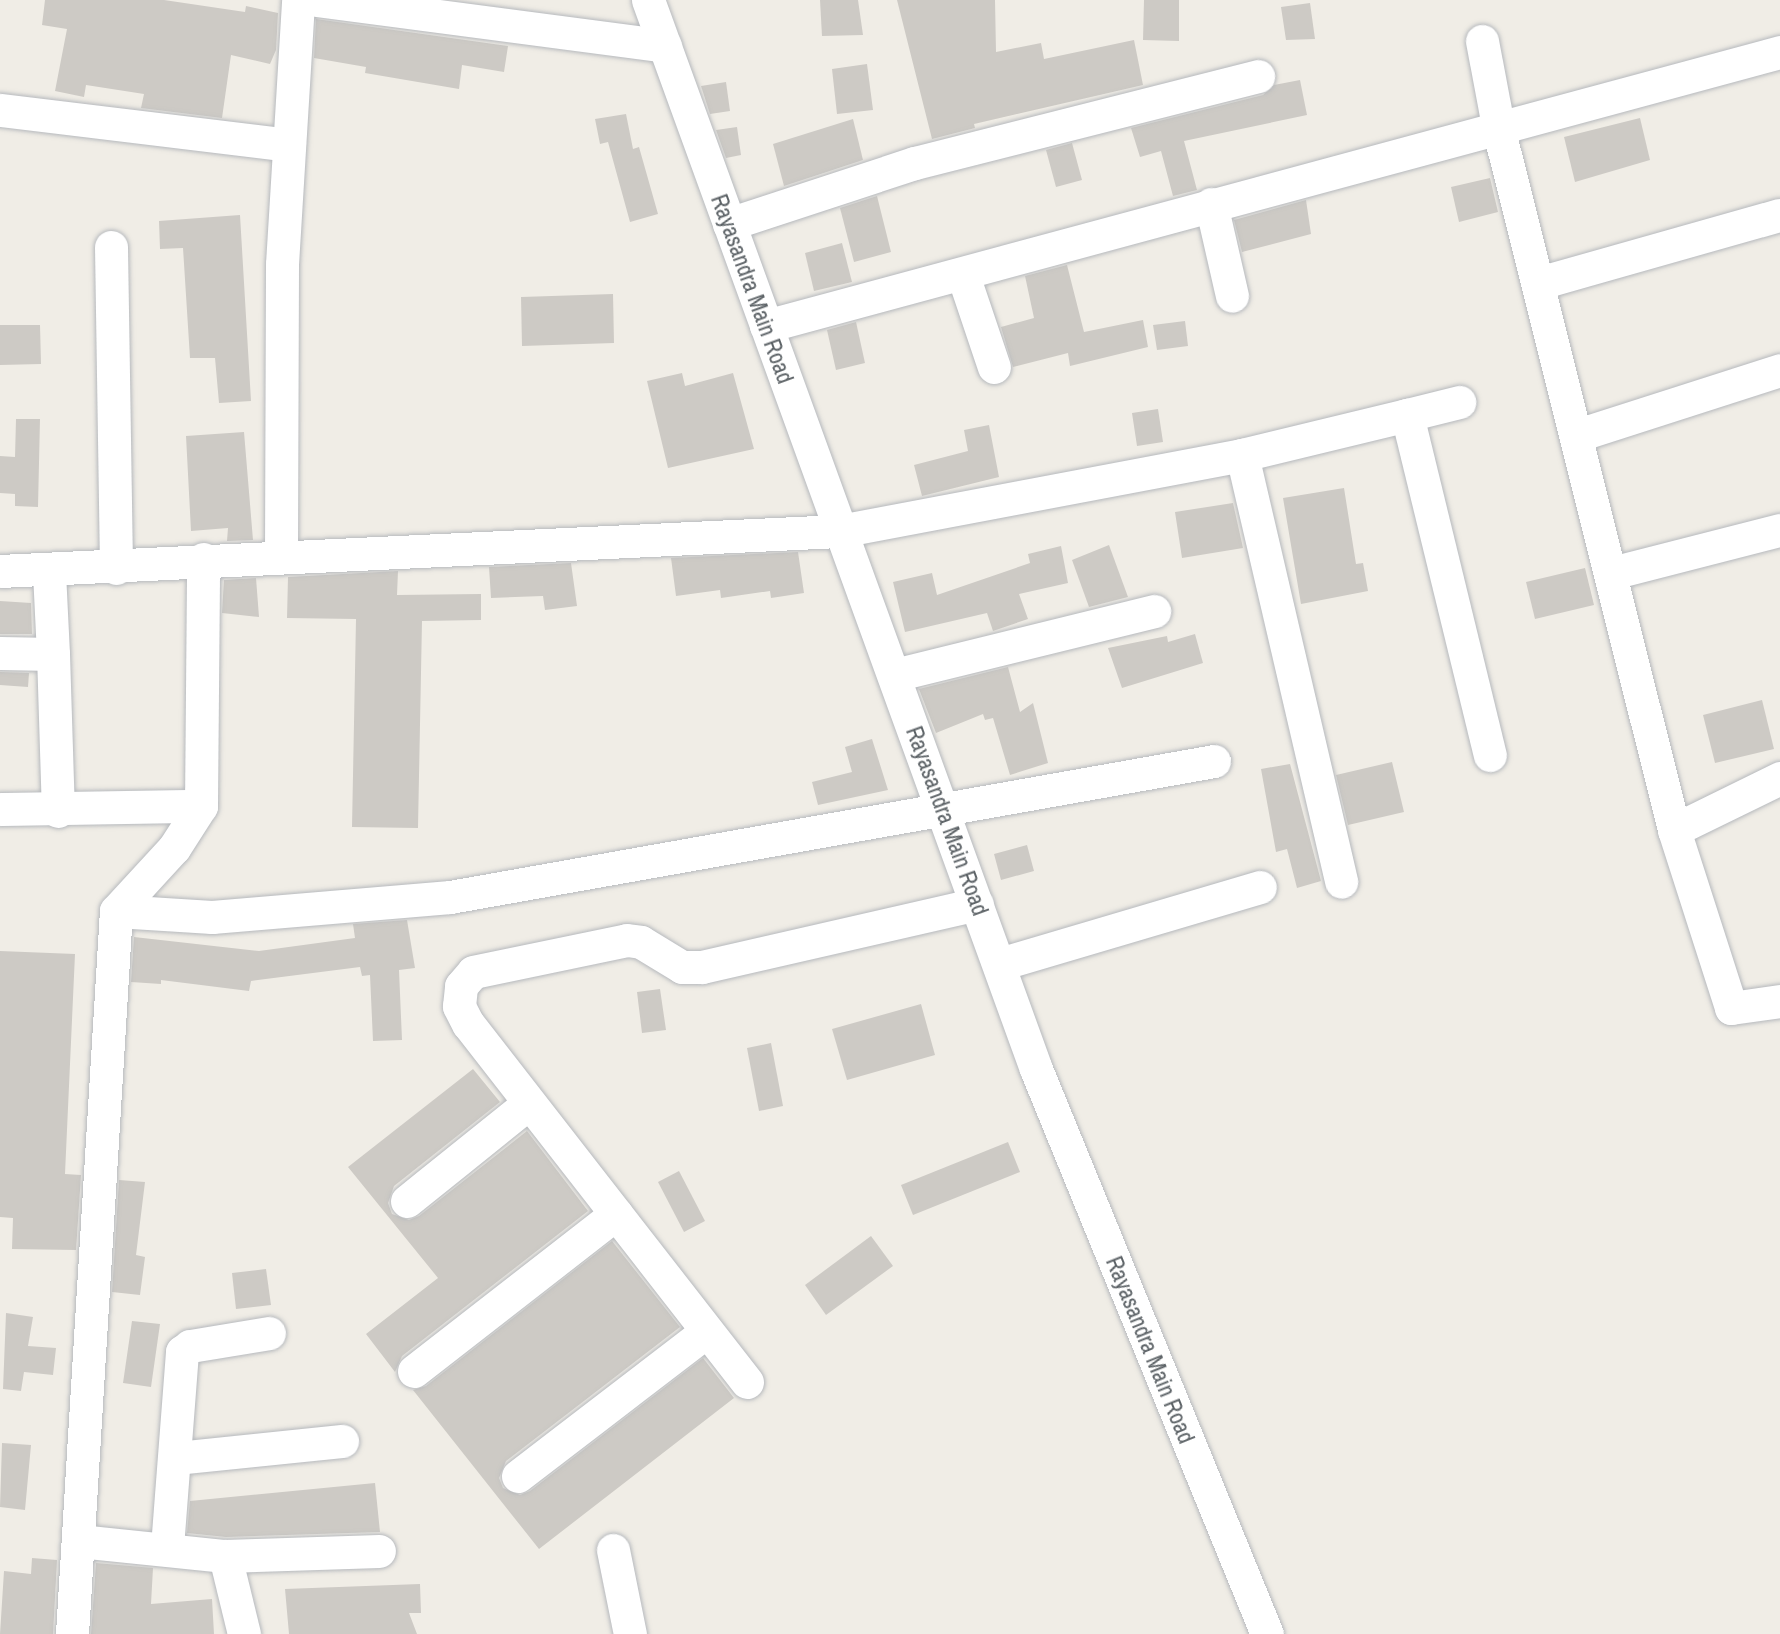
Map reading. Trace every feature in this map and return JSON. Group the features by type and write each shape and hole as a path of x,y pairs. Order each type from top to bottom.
{"street":[{"path":"281,555 282,264 298,0"},
{"path":"317,0 665,46"},
{"name":"Rayasandra Main Road","path":"648,0 977,904 1111,1257 1267,1634"},
{"path":"1482,41 1499,131 1578,435 1674,830 1731,1008 1780,1001"},
{"path":"766,326 963,275 1211,204 1499,131 1780,52"},
{"path":"729,224 915,163 1258,76"},
{"path":"0,110 289,145"},
{"path":"1211,204 1232,296"},
{"path":"1539,283 1780,215"},
{"path":"111,247 116,568"},
{"path":"963,275 994,367"},
{"path":"1578,435 1780,370"},
{"path":"0,571 49,572 203,559 840,531 1242,455 1459,402"},
{"path":"1407,415 1490,755"},
{"path":"1242,455 1341,882"},
{"path":"1612,573 1780,530"},
{"path":"72,1634 116,911 174,848 201,806 203,559"},
{"path":"49,572 58,811"},
{"path":"894,675 1154,611"},
{"path":"0,653 53,654"},
{"path":"116,911 212,916 450,897 1214,761"},
{"path":"1674,830 1780,778"},
{"path":"0,810 58,811 201,806"},
{"path":"1000,964 1260,887"},
{"path":"747,1382 529,1103 459,1006 461,986 474,972 627,940 641,942 681,967 702,967 977,904"},
{"path":"407,1201 529,1103"},
{"path":"414,1371 617,1214"},
{"path":"518,1476 707,1331"},
{"path":"167,1547 177,1458 182,1352 190,1346 269,1334"},
{"path":"177,1458 342,1441"},
{"path":"79,1541 167,1547 225,1556 379,1551"},
{"path":"613,1549 630,1634"},
{"path":"225,1556 244,1634"}],"building":[{"path":"45,0 164,0 245,12 246,6 278,13 276,50 270,64 231,55 222,118 141,108 144,94 86,85 84,97 55,91 67,29 42,25"},
{"path":"820,0 858,0 863,35 822,36"},
{"path":"897,0 995,0 996,52 1041,43 1044,59 1134,40 1143,85 974,124 975,128 932,139"},
{"path":"1144,0 1179,0 1179,41 1143,40"},
{"path":"1310,3 1315,39 1286,40 1281,7"},
{"path":"316,19 508,46 504,72 462,65 459,89 365,73 366,67 314,58"},
{"path":"867,64 873,110 837,114 832,69"},
{"path":"1300,80 1307,115 1184,141 1197,190 1173,196 1161,151 1140,157 1131,128 1263,95 1274,85"},
{"path":"726,82 730,111 710,114 701,86"},
{"path":"626,114 633,149 639,147 658,214 630,222 608,142 600,144 595,119"},
{"path":"1640,118 1650,160 1575,182 1564,137"},
{"path":"853,119 863,160 784,186 773,144"},
{"path":"737,127 741,155 726,158 716,130"},
{"path":"1072,143 1082,180 1056,187 1046,150"},
{"path":"1490,178 1498,212 1459,222 1451,187"},
{"path":"877,196 891,252 854,262 840,208"},
{"path":"1306,200 1311,234 1242,252 1234,220"},
{"path":"240,215 251,401 219,403 215,358 190,358 183,248 160,249 159,221"},
{"path":"842,243 852,282 814,291 805,253"},
{"path":"1067,265 1084,332 1143,320 1148,347 1070,366 1068,353 1013,367 1001,327 1034,318 1025,276"},
{"path":"613,294 614,343 522,346 521,297"},
{"path":"1185,321 1188,346 1157,350 1153,325"},
{"path":"856,322 865,363 836,370 827,330"},
{"path":"0,325 40,325 41,364 0,365"},
{"path":"682,373 685,386 733,373 754,449 668,468 647,381"},
{"path":"1158,409 1163,442 1137,446 1132,413"},
{"path":"16,419 40,419 38,507 15,506 15,494 0,493 0,456 15,457"},
{"path":"989,425 999,477 922,496 914,465 968,451 964,430"},
{"path":"244,432 253,540 227,541 228,528 191,531 186,436"},
{"path":"1344,488 1356,564 1363,563 1368,591 1301,604 1283,498"},
{"path":"1233,503 1243,548 1182,558 1175,512"},
{"path":"1109,545 1128,597 1089,607 1072,560"},
{"path":"1061,546 1068,583 1019,594 1028,619 993,631 987,613 905,632 893,582 932,573 937,595 1030,563 1028,554"},
{"path":"798,552 804,593 771,598 770,591 721,598 720,590 676,596 671,558"},
{"path":"571,563 577,606 545,610 543,596 491,598 489,567"},
{"path":"1585,568 1594,605 1535,619 1526,582"},
{"path":"398,571 397,595 481,594 481,620 422,621 418,828 352,827 356,619 287,618 288,577"},
{"path":"256,578 259,617 222,613 224,580"},
{"path":"0,601 31,603 32,634 0,634"},
{"path":"1195,634 1203,663 1122,688 1108,648 1167,636 1168,642"},
{"path":"1008,667 1020,712 1033,703 1048,763 1010,775 993,718 985,720 983,714 936,733 919,689"},
{"path":"0,672 29,673 28,687 0,685"},
{"path":"1762,700 1774,749 1715,763 1703,715"},
{"path":"872,739 888,790 818,805 812,782 852,772 845,747"},
{"path":"1392,762 1404,812 1348,825 1336,775"},
{"path":"1290,764 1321,881 1297,888 1287,849 1276,852 1261,769"},
{"path":"1027,845 1034,871 1001,880 994,854"},
{"path":"407,920 415,968 399,970 402,1040 373,1041 370,975 362,976 360,967 251,981 249,991 161,980 161,984 131,982 134,937 259,951 355,938 353,924"},
{"path":"0,951 75,954 65,1174 81,1175 76,1250 12,1249 13,1218 0,1217"},
{"path":"660,989 666,1030 642,1033 637,992"},
{"path":"921,1004 935,1055 847,1080 832,1029"},
{"path":"771,1043 783,1106 759,1111 747,1048"},
{"path":"473,1069 500,1102 394,1186 388,1203 392,1214 409,1220 419,1216 527,1131 588,1211 402,1356 395,1372 366,1334 438,1278 348,1167"},
{"path":"1008,1142 1020,1172 913,1215 901,1185"},
{"path":"679,1171 705,1221 684,1232 658,1182"},
{"path":"119,1180 145,1182 136,1255 145,1257 140,1295 112,1292"},
{"path":"871,1236 893,1266 826,1315 805,1285"},
{"path":"612,1241 680,1327 506,1461 499,1478 503,1488 520,1495 530,1491 703,1358 734,1398 539,1549 413,1390 426,1386"},
{"path":"266,1269 271,1305 236,1309 232,1273"},
{"path":"6,1313 33,1317 28,1346 56,1348 53,1375 24,1372 21,1391 3,1389"},
{"path":"132,1321 160,1324 151,1387 123,1383"},
{"path":"2,1443 31,1445 25,1510 0,1507"},
{"path":"375,1483 380,1532 226,1537 187,1533 190,1501"},
{"path":"32,1558 57,1560 53,1634 0,1634 4,1571 31,1574"},
{"path":"96,1563 153,1568 151,1604 212,1599 214,1634 91,1634"},
{"path":"420,1584 421,1613 409,1613 417,1634 289,1634 285,1589"}]}
